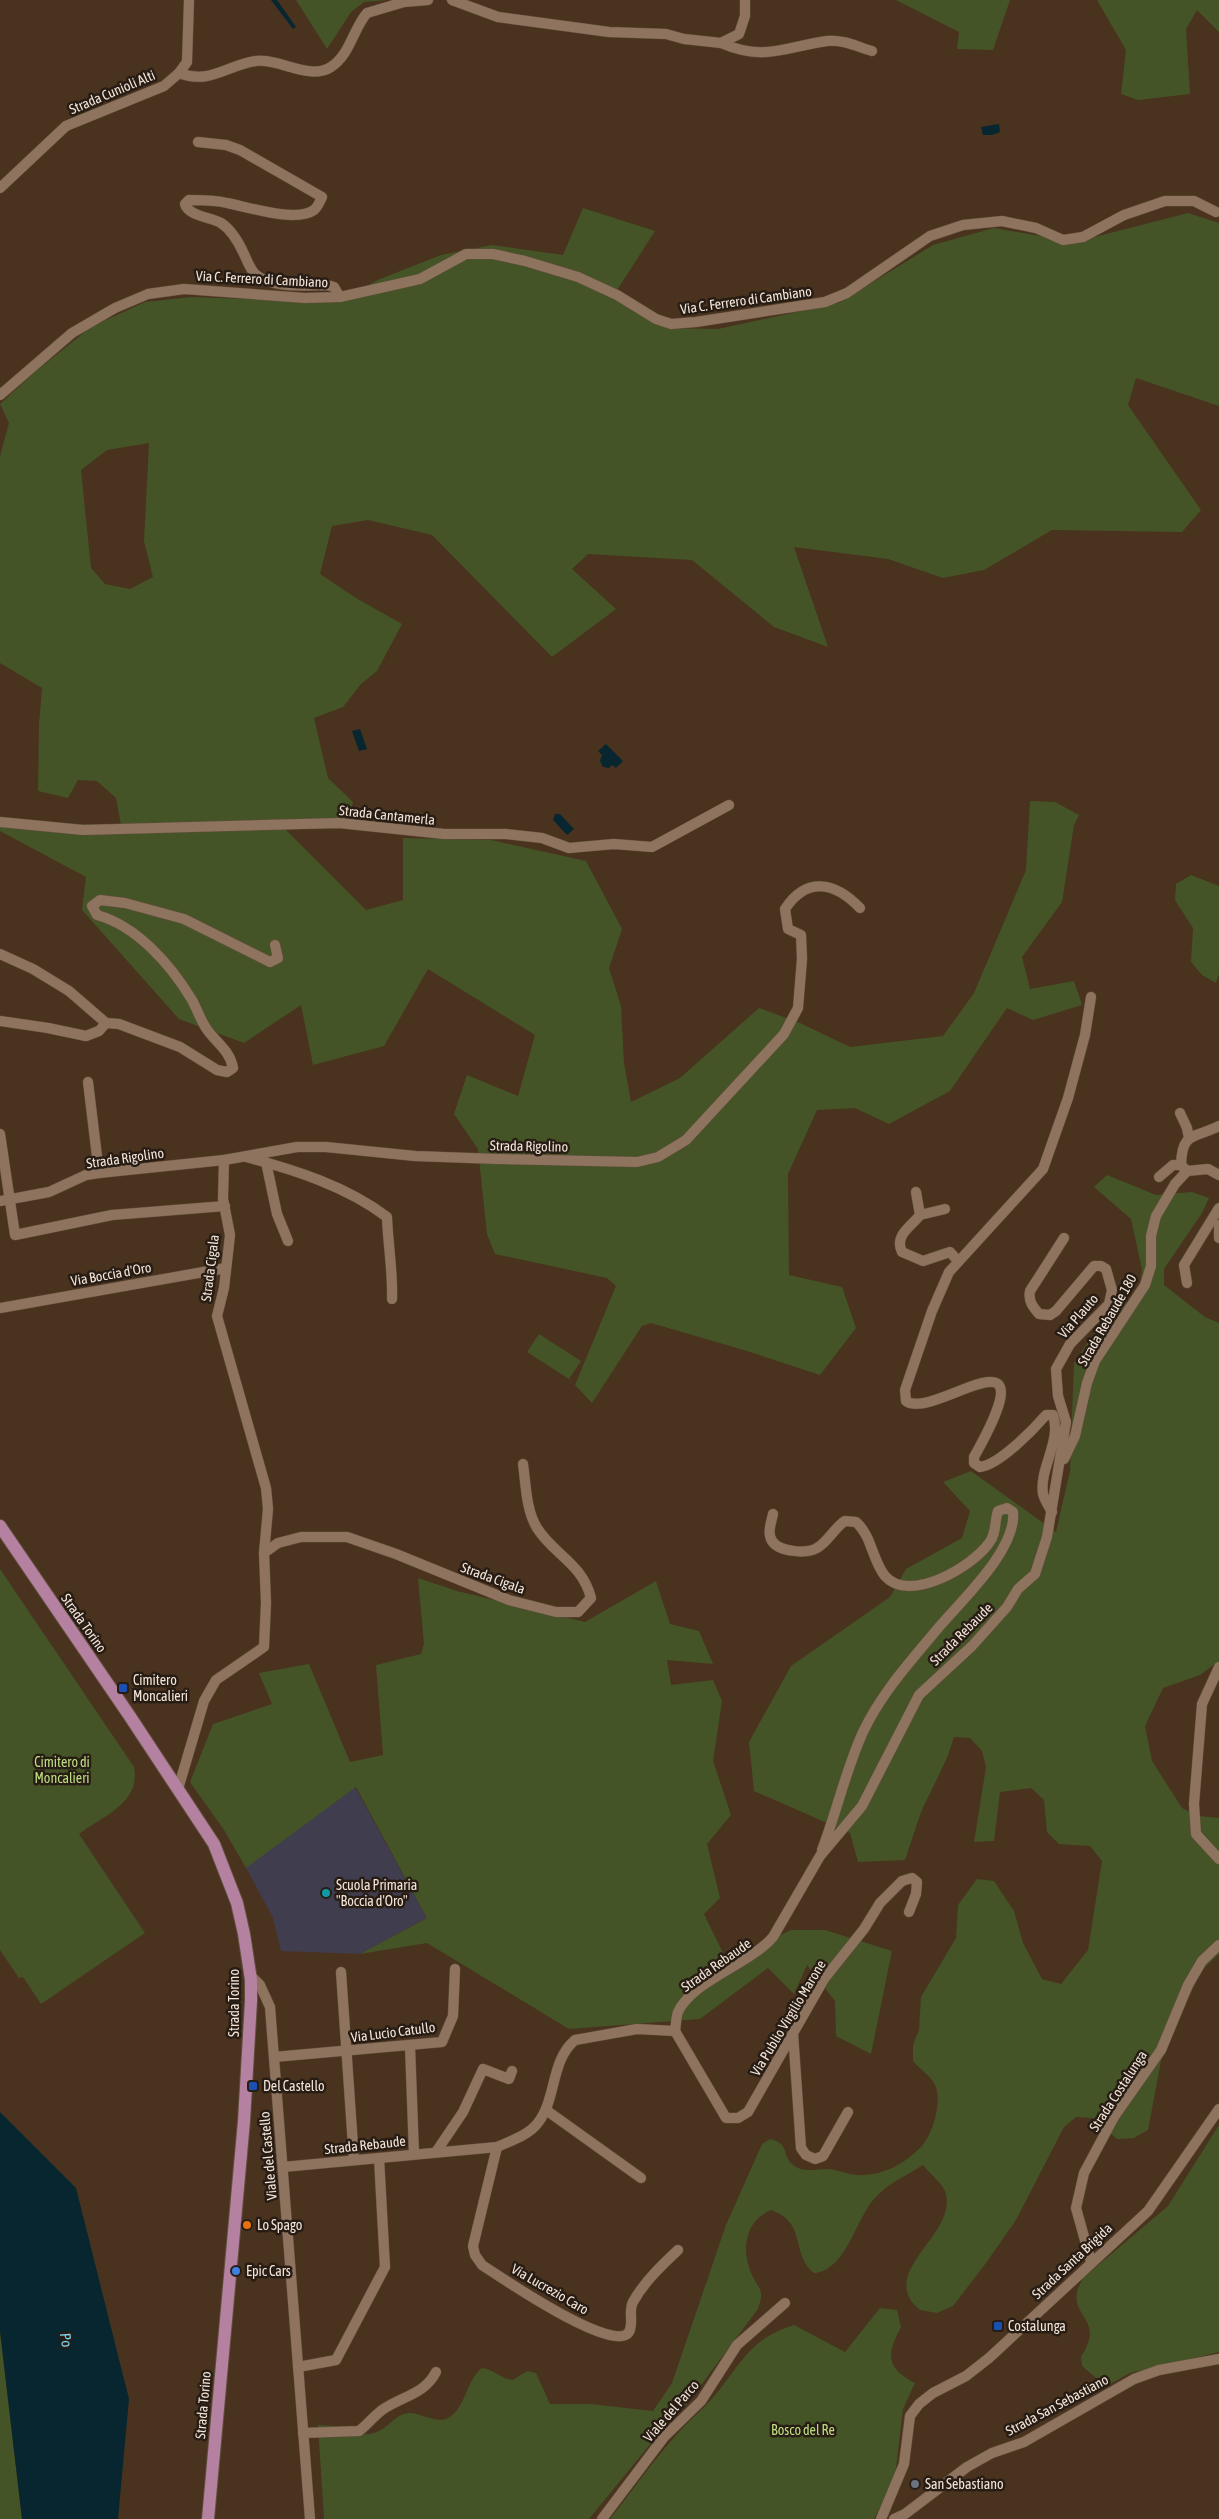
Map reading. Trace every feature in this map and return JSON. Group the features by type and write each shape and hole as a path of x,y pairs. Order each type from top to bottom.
{"main road":[{"name":"Strada Torino","path":"0,1526 214,1844 224,1865 238,1905 250,1976 251,2001 244,2121 208,2519"}],"street":[{"path":"189,0 187,62 179,73 200,79 256,61 306,70 326,70 332,67 343,55 367,13 404,2 428,0"},
{"path":"452,0 486,14 523,22 609,32 666,34 684,39 721,43 737,50 754,53 775,52 828,41 841,42 872,51"},
{"path":"721,43 739,34 745,16 745,0"},
{"name":"Strada Cunioli Alti","path":"0,188 66,126 164,86 179,73"},
{"path":"198,142 226,144 240,150 322,197 315,209 305,214 271,212 225,202 188,200 185,204 190,211 220,223 227,228 240,245 253,272 258,276 276,282 327,285 334,287 340,297"},
{"name":"Via C. Ferrero di Cambiano","path":"2,390 72,334 114,308 148,294 184,289 305,298 340,297 420,279 466,254 493,254 578,277 618,295 656,319 671,324 696,322 824,302 847,294 930,236 964,226 1002,221 1036,228 1063,240 1083,237 1124,215 1165,201 1194,201 1216,212"},
{"name":"Strada Cantamerla","path":"0,822 83,830 339,823 444,834 506,834 542,838 569,848 614,844 642,847 652,846 729,805"},
{"name":"Strada Rigolino","path":"0,1201 49,1192 86,1175 224,1160 297,1147 326,1147 415,1156 497,1159 637,1162 658,1157 686,1140 784,1034 798,1008 802,959 801,935 788,929 785,909 794,896 808,888 829,886 848,894 860,908"},
{"path":"0,954 34,969 69,990 106,1023 119,1024 180,1047 216,1070 227,1072 233,1068 231,1057 206,1029 192,1000 166,965 130,929 115,920 97,916 92,906 100,900 126,903 184,919 270,962 278,958 275,946"},
{"path":"1052,1512 1045,1499 1043,1486 1055,1432 1053,1415 1046,1415 999,1458 988,1465 980,1467 974,1462 974,1457 990,1428 1000,1402 999,1386 992,1381 980,1383 921,1405 911,1404 906,1400 906,1386 932,1311 948,1272 1043,1169 1068,1098 1085,1035 1091,997"},
{"path":"0,1021 86,1036 100,1031 106,1023"},
{"path":"88,1082 98,1173"},
{"path":"1180,1113 1188,1128 1189,1138 1219,1126"},
{"path":"0,1134 12,1199 15,1234 112,1215 224,1206"},
{"name":"Strada Rebaude 180","path":"1059,1469 1075,1436 1087,1383 1095,1361 1145,1285 1151,1266 1151,1236 1156,1216 1184,1168 1182,1147 1189,1138"},
{"path":"242,1156 320,1180 372,1206 387,1217 388,1259 393,1277 392,1300"},
{"name":"Strada Cigala","path":"178,1789 204,1701 216,1680 264,1647 266,1603 264,1553 268,1509 266,1488 217,1316 224,1288 230,1235 224,1206 224,1160"},
{"path":"266,1162 278,1214 288,1241"},
{"path":"1159,1177 1173,1165 1208,1170 1219,1175"},
{"path":"916,1192 920,1215"},
{"path":"1188,1283 1184,1265 1219,1208"},
{"path":"945,1209 920,1215 902,1234 900,1242 902,1252 923,1261 950,1252 958,1261"},
{"path":"1219,1226 1219,1238"},
{"name":"Via Plauto","path":"1059,1469 1066,1422 1058,1396 1056,1369 1070,1344 1109,1304 1112,1290 1106,1269 1101,1266 1094,1266 1056,1311 1050,1315 1039,1314 1033,1307 1029,1297 1030,1291 1064,1238"},
{"name":"Via Boccia d'Oro","path":"0,1308 226,1268"},
{"name":"Strada Cigala","path":"264,1553 278,1543 301,1537 346,1537 396,1554 509,1600 556,1612 578,1612 591,1598 587,1582 537,1528 529,1506 523,1464"},
{"name":"Strada Rebaude","path":"283,2167 497,2147 521,2136 536,2125 546,2110 559,2065 567,2047 575,2040 637,2029 674,2031 678,2012 687,2000 713,1980 764,1948 773,1937 820,1856 862,1806 919,1695 972,1646 1007,1606 1018,1589 1034,1574 1048,1537 1059,1469"},
{"path":"773,1514 769,1534 771,1541 776,1545 800,1551 817,1548 846,1521 856,1522 865,1532 881,1570 886,1577 893,1584 908,1587 934,1581 968,1562 982,1551 992,1538 998,1511 1007,1508 1012,1510 1013,1515 1010,1537 996,1559 895,1680 874,1711 863,1733 820,1856"},
{"path":"1219,1667 1202,1704 1194,1804 1196,1834 1219,1858"},
{"name":"Via Publio Virgilio Marone","path":"674,2031 726,2118 738,2118 748,2112 824,1979 864,1929 880,1903 902,1881 912,1878 917,1882 916,1894 909,1912"},
{"name":"Strada Costalunga","path":"1091,2262 1076,2208 1084,2173 1114,2117 1161,2050 1188,1985 1202,1961 1219,1945"},
{"name":"Via Lucio Catullo","path":"274,2057 442,2042 453,2016 455,1969"},
{"path":"340,1972 354,2160"},
{"name":"Viale del Castello","path":"250,1976 260,1985 270,2007 310,2519"},
{"path":"792,2033 800,2148 806,2155 815,2159 823,2156 848,2112"},
{"path":"410,2046 414,2154"},
{"path":"436,2152 463,2112 483,2069 508,2080 512,2071"},
{"name":"Strada Santa Brigida","path":"881,2519 904,2464 910,2416 919,2404 933,2393 966,2376 989,2358 1148,2211 1219,2109"},
{"path":"546,2110 641,2178"},
{"name":"Via Lucrezio Caro","path":"497,2147 472,2246 474,2255 482,2265 554,2311 583,2326 613,2336 624,2336 629,2332 632,2303 659,2268 678,2250"},
{"path":"298,2367 336,2360 385,2267 379,2158"},
{"name":"Viale del Parco","path":"602,2519 664,2437 701,2401 737,2345 784,2303"},
{"name":"Strada San Sebastiano","path":"894,2519 905,2514 966,2467 992,2452 1024,2442 1134,2378 1159,2370 1219,2359"},
{"path":"303,2434 359,2431 380,2411 396,2401 415,2395 426,2386 436,2372"}],"shaded area":[{"path":"355,1787 427,1918 360,1954 281,1951 273,1918 246,1868 285,1836"}],"green space":[{"path":"296,0 388,0 364,2 351,12 327,49"},
{"path":"896,0 1010,0 993,50 957,49 959,32"},
{"path":"1097,0 1219,0 1219,32 1197,10 1186,29 1190,94 1138,100 1121,94 1126,50"},
{"path":"583,208 655,231 612,298 667,328 718,329 839,303 933,245 994,228 1075,242 1188,213 1219,223 1219,406 1136,378 1128,405 1201,510 1182,532 1052,530 984,570 943,578 888,559 794,547 828,647 774,627 692,560 588,554 572,569 616,609 552,657 432,535 368,520 332,526 320,574 356,598 402,624 377,671 361,684 343,707 314,718 328,778 353,802 349,820 279,823 366,910 403,900 403,838 491,840 586,861 622,929 609,968 621,1006 624,1063 631,1102 680,1078 759,1008 800,1023 850,1047 943,1036 974,993 1026,870 1030,801 1055,802 1079,815 1074,825 1062,902 1022,957 1030,989 1074,981 1082,1005 1033,1020 1007,1008 950,1091 889,1124 855,1108 817,1110 788,1174 789,1275 842,1287 856,1328 820,1375 651,1323 642,1326 592,1403 575,1385 616,1286 607,1278 495,1254 487,1234 478,1149 454,1114 467,1075 518,1096 535,1035 428,969 384,1046 313,1065 301,1005 244,1043 179,1019 82,910 86,877 0,831 0,817 42,823 121,825 116,798 97,781 78,780 68,798 38,791 39,724 42,688 0,663 0,456 9,423 0,404 35,372 91,327 145,302 191,297 335,302 380,279 441,255 492,245 563,255","holes":["149,443 144,541 153,577 130,589 105,584 91,568 81,470 107,450"]},
{"path":"1191,875 1219,886 1219,974 1216,983 1202,975 1191,962 1193,928 1175,900 1176,884"},
{"path":"1107,1175 1156,1195 1192,1192 1209,1198 1202,1213 1164,1269 1164,1285 1205,1317 1219,1323 1219,1664 1215,1664 1200,1675 1163,1688 1145,1726 1152,1761 1182,1808 1199,1816 1219,1818 1219,1954 1203,1969 1164,2045 1148,2130 1134,2138 1117,2139 1092,2118 1076,2117 1064,2127 1016,2220 953,2306 937,2313 920,2310 910,2299 906,2286 909,2273 943,2219 947,2205 945,2191 923,2165 891,2184 875,2198 842,2254 825,2270 814,2273 807,2265 802,2257 795,2231 782,2216 771,2210 762,2215 750,2230 746,2248 749,2268 761,2292 758,2309 689,2401 670,2420 589,2519 324,2519 318,2425 339,2426 365,2434 379,2431 396,2418 410,2413 443,2420 459,2408 472,2379 482,2368 513,2380 527,2371 536,2373 550,2404 591,2404 653,2411 672,2383 726,2225 762,2144 770,2139 777,2141 783,2147 789,2161 797,2168 811,2170 830,2169 864,2175 879,2173 900,2164 918,2150 928,2137 935,2118 938,2099 934,2083 913,2061 913,2045 919,2030 921,1997 956,1938 958,1905 977,1879 994,1881 1014,1911 1023,1943 1042,1979 1061,1984 1088,1950 1102,1861 1090,1846 1059,1844 1047,1832 1044,1800 1031,1788 1000,1792 994,1841 974,1842 986,1767 982,1751 970,1738 954,1737 947,1758 921,1812 905,1860 858,1862 850,1833 754,1791 749,1742 791,1666 890,1597 906,1569 962,1538 970,1511 943,1482 971,1471 1056,1532 1070,1471 1074,1363 1102,1321 1130,1300 1140,1286 1142,1269 1131,1219 1094,1187"},
{"path":"539,1334 581,1361 569,1379 527,1352"},
{"name":"Cimitero di Moncalieri","path":"0,1569 134,1767 135,1779 132,1790 126,1799 119,1807 79,1834 145,1933 41,2004 23,1977 19,1978 0,1950"},
{"path":"418,1578 457,1591 585,1622 656,1581 670,1624 699,1631 713,1664 667,1660 671,1685 713,1680 722,1701 713,1761 731,1815 707,1844 720,1898 704,1914 727,1961 791,1930 825,1930 892,1951 871,2054 836,2036 835,2001 807,1965 794,1994 768,1968 700,2019 569,2029 427,1943 360,1954 427,1918 356,1787 246,1868 224,1830 190,1782 213,1724 272,1704 259,1673 309,1664 350,1762 383,1755 376,1665 421,1654 424,1644"},
{"path":"1219,2125 1219,2352 1130,2373 1110,2384 1102,2383 1082,2366 1081,2357 1088,2345 1090,2335 1089,2327 1077,2301 1077,2292 1083,2278 1168,2206"},
{"name":"Bosco del Re","path":"880,2308 897,2310 901,2327 893,2345 891,2360 898,2372 915,2383 903,2409 895,2477 874,2519 610,2519 670,2442 712,2399 757,2344 779,2330 794,2325 845,2352"},
{"path":"0,2331 22,2519 0,2519"}],"water":[{"path":"271,0 277,0 296,27 293,29"},
{"path":"999,124 1000,132 992,135 983,135 981,127"},
{"path":"360,729 367,749 359,751 352,731"},
{"path":"606,744 623,761 616,768 612,765 609,768 603,767 600,761 602,755 598,751"},
{"path":"555,814 560,814 574,829 567,835 553,820"},
{"name":"Po","path":"0,2112 76,2188 129,2399 118,2519 22,2519 0,2331"}],"place":[{"name":"Cimitero Moncalieri","path":"123,1688"},
{"name":"Scuola Primaria \"Boccia d'Oro\"","path":"326,1893"},
{"name":"Del Castello","path":"253,2086"},
{"name":"Lo Spago","path":"247,2225"},
{"name":"Epic Cars","path":"236,2271"},
{"name":"Costalunga","path":"998,2326"},
{"name":"San Sebastiano","path":"915,2484"}]}
